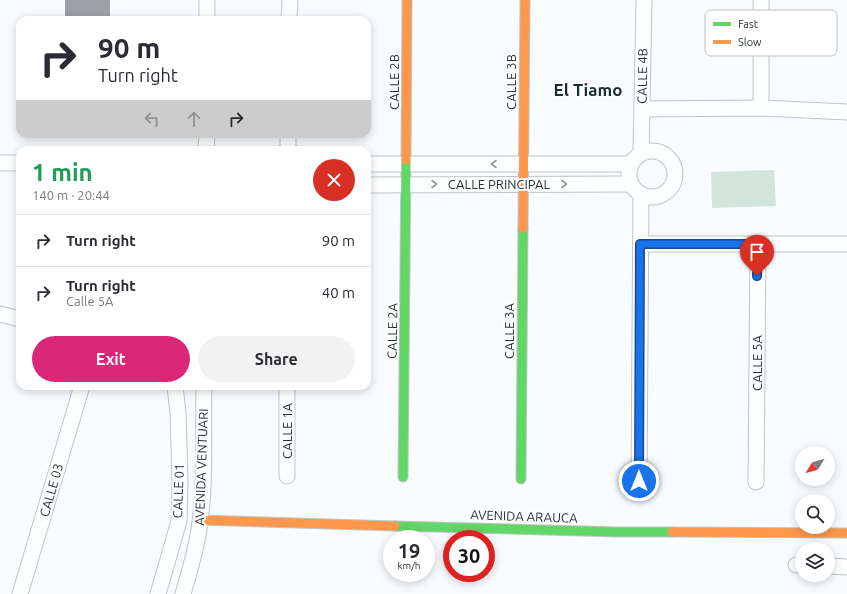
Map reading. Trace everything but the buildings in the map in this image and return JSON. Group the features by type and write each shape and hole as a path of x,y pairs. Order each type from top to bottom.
{"street":[{"path":"207,0 207,16"},
{"path":"290,0 290,16"},
{"name":"CALLE 2B","path":"406,185 407,0"},
{"name":"CALLE 3B","path":"523,184 525,0"},
{"name":"CALLE 4B","path":"641,153 644,0"},
{"path":"762,0 762,10"},
{"path":"761,56 761,108"},
{"path":"642,109 761,108 847,112"},
{"path":"636,189 653,198 661,196 667,192 675,180 676,172 674,164 670,158 664,153 649,150 641,153 635,158 628,172 636,189 640,244 639,481"},
{"path":"0,163 16,162"},
{"name":"CALLE PRINCIPAL","path":"371,164 631,164"},
{"name":"CALLE PRINCIPAL","path":"371,185 523,184 636,189"},
{"name":"CALLE 3A","path":"521,479 523,184"},
{"name":"CALLE 2A","path":"404,477 406,185"},
{"path":"640,244 847,244"},
{"name":"CALLE 5A","path":"756,482 758,244"},
{"path":"0,314 16,318"},
{"name":"CALLE 03","path":"20,594 81,390"},
{"name":"CALLE 01","path":"158,594 179,521 180,481 178,413 175,390"},
{"name":"AVENIDA VENTUARI","path":"183,594 194,554 200,520 203,464 204,390"},
{"name":"CALLE 1A","path":"286,476 287,390"},
{"name":"AVENIDA ARAUCA","path":"200,520 618,532 847,533"},
{"path":"835,566 847,567"}],"shaded area":[{"path":"774,170 776,206 712,208 711,172"}],"traffic: fast":[{"path":"403,477 406,160"},
{"path":"521,479 523,228"},
{"path":"395,526 672,532"}],"traffic: slow":[{"path":"406,160 407,0"},
{"path":"523,228 525,0"},
{"path":"200,520 395,526"},
{"path":"672,532 847,533"}],"district":[{"name":"El Tiamo","path":"588,89"}],"route":[{"path":"639,481 640,244 758,244 757,276"}]}
